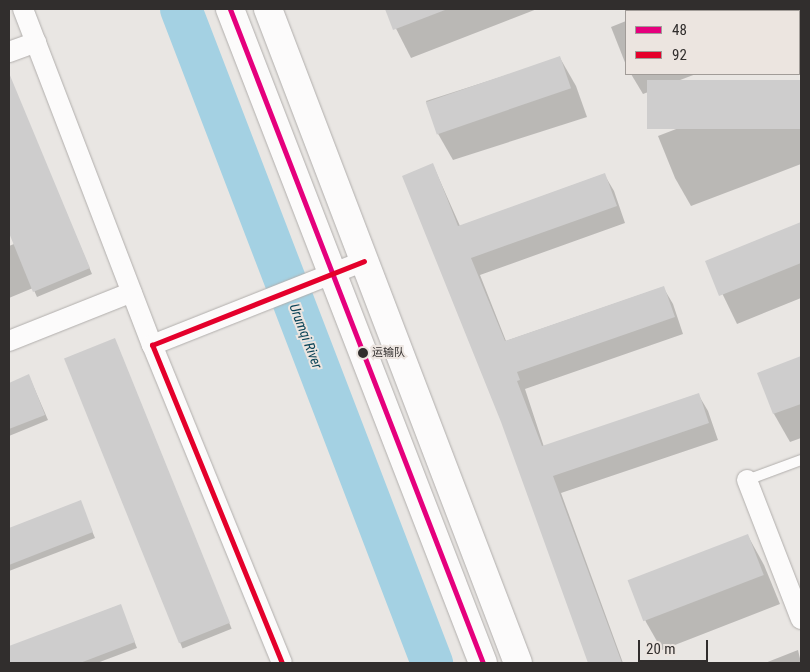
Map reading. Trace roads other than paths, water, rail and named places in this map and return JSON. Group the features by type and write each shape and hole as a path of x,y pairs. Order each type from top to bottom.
{"main road":[{"path":"230,9 321,277 483,663"},
{"path":"268,9 518,663"}],"street":[{"path":"23,9 152,345 282,663"},
{"path":"9,52 36,42"},
{"path":"152,345 261,300 364,261"},
{"path":"9,341 132,292"},
{"path":"748,480 801,619"}],"lane":[{"path":"748,480 801,460"}],"waterway":[{"name":"Urumqi River","path":"181,9 432,663"}],"place":[{"name":"运输队","path":"363,353"}]}
